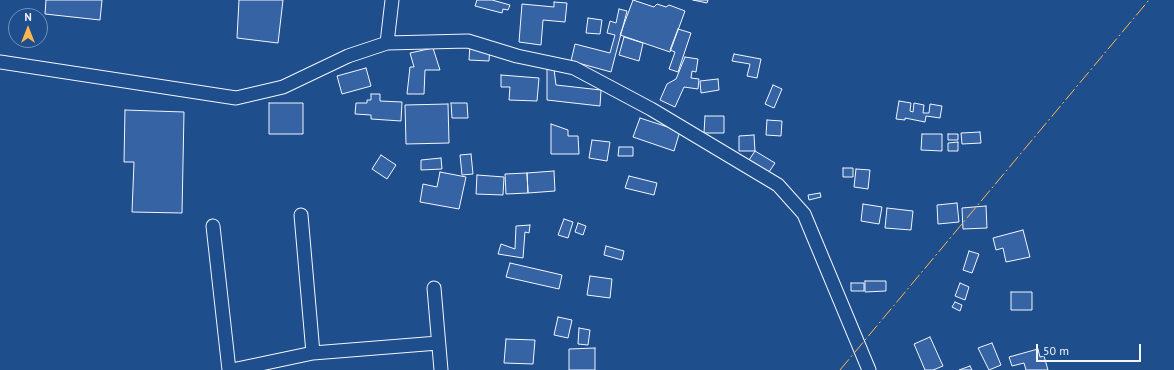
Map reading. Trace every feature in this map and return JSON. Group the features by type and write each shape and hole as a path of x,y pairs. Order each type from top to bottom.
{"street":[{"path":"387,43 392,0"},
{"path":"0,62 236,98 283,87 348,56 387,43 468,41 517,56 574,68 651,109 778,185 804,214 869,370"},
{"path":"301,215 313,353"},
{"path":"213,226 230,370 313,353 438,343"},
{"path":"434,288 441,370"}],"building":[{"path":"46,0 102,0 100,20 48,14 48,8 45,8"},
{"path":"239,0 283,0 278,43 237,38"},
{"path":"477,0 492,0 510,5 508,10 503,9 502,13 475,6"},
{"path":"633,0 654,7 657,4 666,7 669,5 685,11 670,52 620,35"},
{"path":"693,0 708,0 707,3"},
{"path":"554,2 567,3 565,22 543,20 541,45 519,42 522,4 554,7"},
{"path":"619,9 627,11 611,72 571,61 575,44 610,53 615,35 607,33 610,21 616,23"},
{"path":"588,18 602,20 600,34 586,33"},
{"path":"678,29 691,33 678,72 669,69 675,52 670,50"},
{"path":"624,37 643,43 639,61 619,55"},
{"path":"470,45 490,46 489,61 469,60"},
{"path":"433,48 440,70 425,70 424,94 407,94 410,67 414,67 410,53"},
{"path":"734,54 761,59 757,78 747,76 750,64 732,61"},
{"path":"685,57 698,59 696,72 692,71 691,78 699,79 698,89 684,87 675,107 660,100 667,84 676,79"},
{"path":"366,68 371,86 342,94 337,76"},
{"path":"547,68 554,69 556,85 601,90 600,106 547,100"},
{"path":"501,75 539,78 537,101 509,100 510,87 501,87"},
{"path":"718,79 719,90 701,93 700,81"},
{"path":"773,85 782,89 774,108 765,104"},
{"path":"371,94 380,94 380,101 402,102 401,121 371,119 371,115 355,114 356,103 367,103 367,100 371,100"},
{"path":"899,101 911,103 910,111 913,112 914,103 924,105 923,113 929,113 930,104 942,106 940,118 926,116 925,122 905,118 905,120 896,119"},
{"path":"269,103 303,103 303,134 269,134"},
{"path":"451,103 467,103 468,118 452,118"},
{"path":"448,104 449,143 406,144 405,105"},
{"path":"125,110 184,112 182,213 132,212 134,162 124,162"},
{"path":"705,116 724,116 724,133 704,133"},
{"path":"640,118 680,131 674,151 633,137"},
{"path":"767,120 782,121 781,136 766,135"},
{"path":"551,124 568,130 568,136 578,136 579,154 551,154"},
{"path":"980,132 981,143 962,144 961,133"},
{"path":"922,134 942,134 942,151 921,150"},
{"path":"948,134 958,134 958,140 948,140"},
{"path":"754,135 755,151 739,151 739,136"},
{"path":"592,140 610,142 607,161 589,158"},
{"path":"958,142 958,151 948,151 948,143"},
{"path":"619,147 633,147 633,156 618,156"},
{"path":"755,151 775,163 769,172 749,160"},
{"path":"471,154 473,174 462,175 460,155"},
{"path":"381,155 396,165 387,179 372,169"},
{"path":"441,158 442,169 421,170 421,160"},
{"path":"843,168 853,168 853,177 843,177"},
{"path":"856,169 870,170 868,189 854,187"},
{"path":"554,171 555,191 528,193 527,173"},
{"path":"440,172 466,177 459,209 420,202 423,184 437,187"},
{"path":"527,173 528,193 506,194 505,174"},
{"path":"477,175 504,177 503,195 476,194"},
{"path":"629,176 657,183 654,195 625,188"},
{"path":"820,193 821,197 809,200 808,195"},
{"path":"957,203 959,222 938,224 937,205"},
{"path":"863,204 882,207 879,224 861,221"},
{"path":"986,206 987,228 963,229 962,208"},
{"path":"887,208 913,211 911,230 885,228"},
{"path":"564,219 573,222 568,238 558,235"},
{"path":"578,223 586,226 583,235 575,232"},
{"path":"530,225 529,233 525,232 523,258 498,254 501,244 515,249 516,226"},
{"path":"1023,230 1030,257 1006,262 1003,248 996,250 993,238"},
{"path":"606,246 624,251 622,260 604,255"},
{"path":"969,251 979,254 972,273 963,270"},
{"path":"510,263 562,275 559,289 506,277"},
{"path":"590,276 612,279 610,298 587,295"},
{"path":"865,281 886,281 886,291 865,292"},
{"path":"851,283 864,283 864,291 851,291"},
{"path":"960,283 969,287 965,300 955,296"},
{"path":"1011,292 1032,292 1032,310 1011,310"},
{"path":"955,302 962,305 960,311 952,307"},
{"path":"558,317 572,320 568,338 554,335"},
{"path":"579,328 590,330 588,345 578,344"},
{"path":"930,337 943,366 933,370 925,370 914,344"},
{"path":"506,339 535,340 533,364 504,363"},
{"path":"992,343 1001,365 989,370 978,348"},
{"path":"595,348 595,370 569,370 569,349"},
{"path":"1038,349 1040,357 1044,356 1048,370 1026,370 1024,363 1012,366 1009,357"},
{"path":"970,366 972,370 959,370"}],"power":[{"path":"840,370 1149,0"}]}
